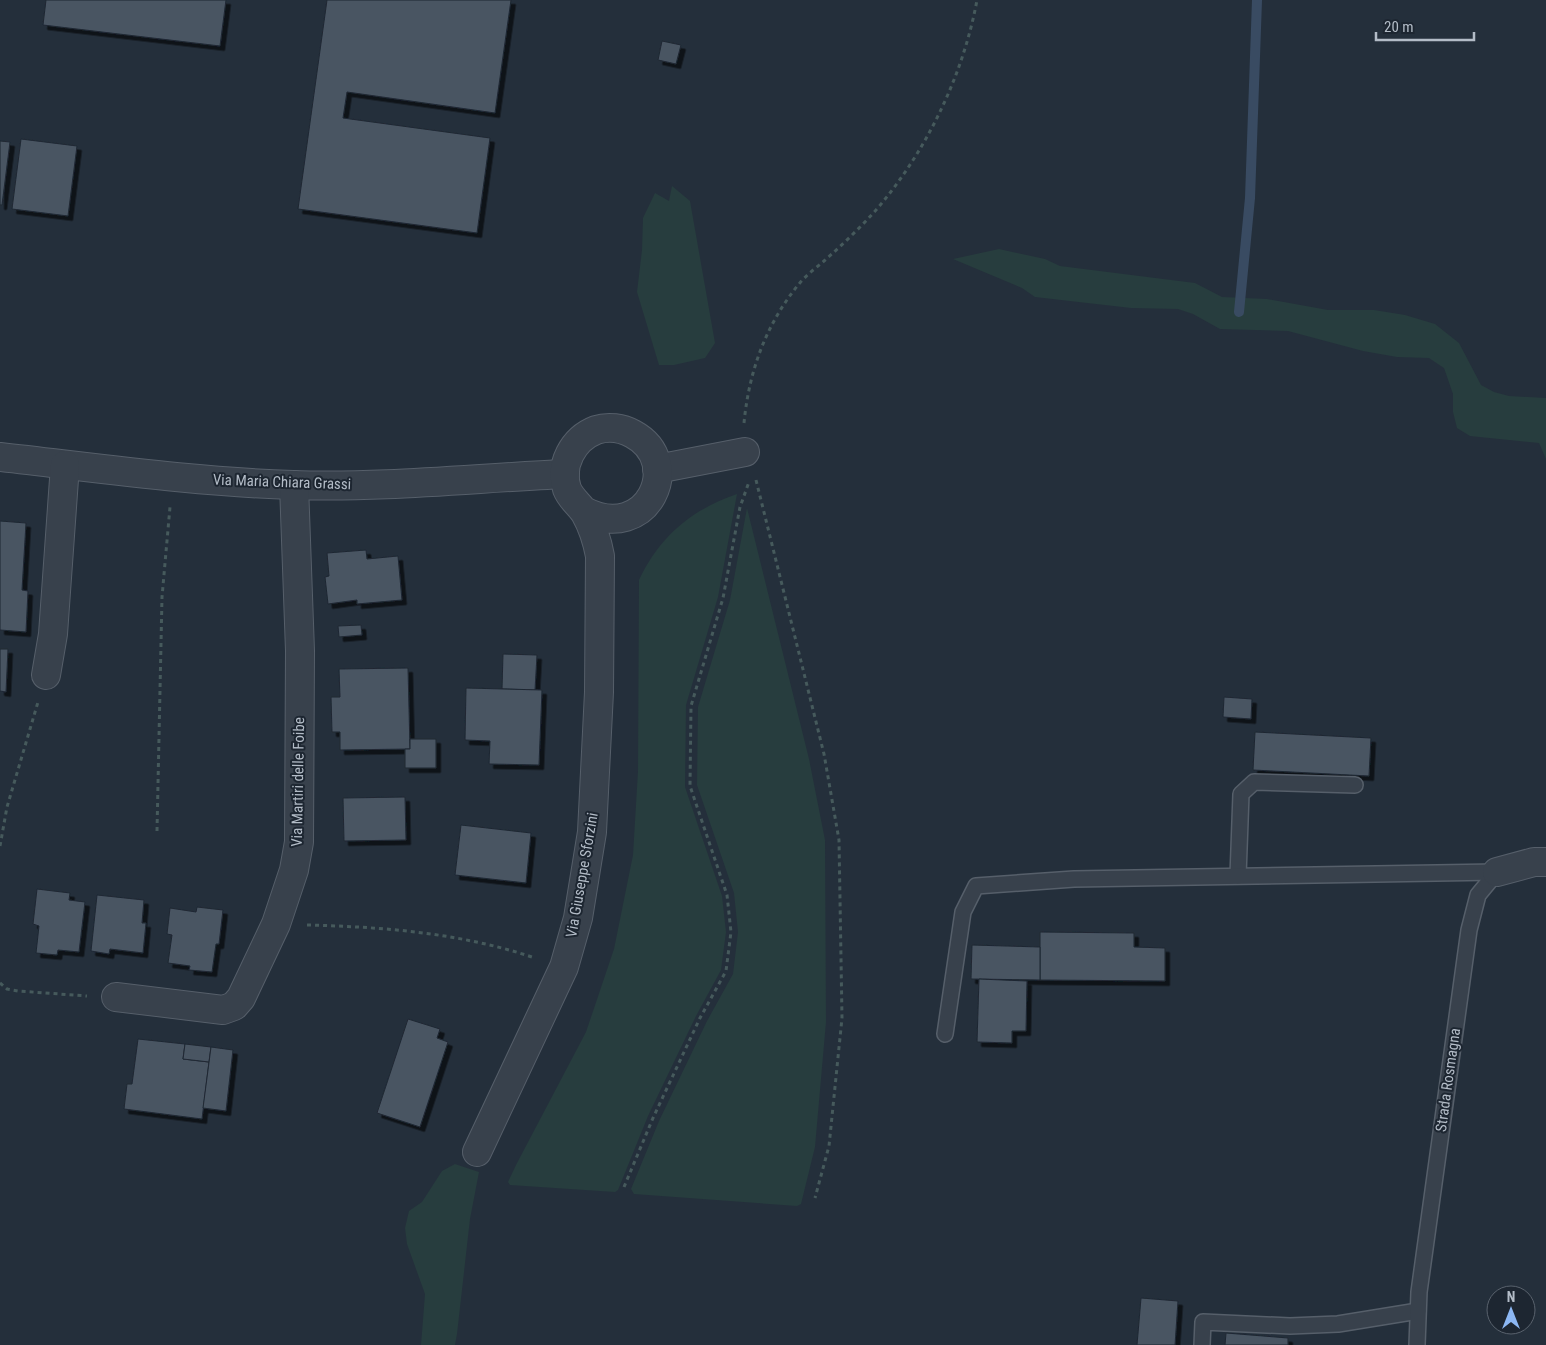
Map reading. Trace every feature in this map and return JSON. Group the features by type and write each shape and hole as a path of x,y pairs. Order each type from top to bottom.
{"street":[{"path":"612,428 626,430 640,438 650,449 657,469 658,478 653,494 644,507 634,515 622,520 608,520 584,511 574,501 567,488 565,474 567,460 574,447 584,436 597,430 612,428"},
{"name":"Via Maria Chiara Grassi","path":"0,457 173,477 294,485 370,485 565,474"},
{"path":"657,469 749,461"},
{"path":"46,675 53,634 65,464"},
{"name":"Via Martiri delle Foibe","path":"116,997 223,1010 234,1006 241,998 276,924 294,870 300,817 300,650 294,485"},
{"name":"Via Giuseppe Sforzini","path":"477,1152 564,966 578,918 592,832 602,579 596,536 584,511"},
{"name":"Via Giuseppe Sforzini","path":"602,579 609,556 619,534 634,515"},
{"path":"1497,872 1534,862 1546,862"}],"lane":[{"path":"1238,876 1241,794 1254,782 1355,785"},
{"path":"945,1034 963,912 976,886 1074,879 1497,872"},
{"name":"Strada Rosmagna","path":"1416,1345 1418,1311 1468,930 1478,895 1497,872"},
{"path":"1202,1345 1203,1322 1290,1326 1338,1324 1418,1311"}],"path":[{"path":"815,1198 829,1146 842,1018 839,840 824,754 749,461 744,422 749,385 759,352 771,324 800,283 875,210 908,169 936,118 959,66 971,30 977,0"},
{"path":"624,1187 653,1118 700,1018 726,971 731,932 727,895 690,786 691,706 723,598 749,461"},
{"path":"157,831 162,597 173,477"},
{"path":"0,846 7,808 46,675"},
{"path":"276,924 410,930 478,941 564,966"},
{"path":"0,983 7,989 18,991 116,997"}],"green space":[{"path":"672,186 690,201 715,343 705,358 674,365 659,365 637,292 642,250 643,218 655,193 669,201"},
{"path":"999,249 1045,259 1060,266 1195,283 1222,297 1267,299 1328,310 1374,310 1405,315 1435,324 1459,343 1481,385 1494,392 1509,396 1546,398 1546,459 1539,443 1470,436 1457,428 1453,412 1453,394 1444,368 1429,358 1397,357 1363,351 1288,331 1220,329 1193,314 1178,309 1131,308 1035,297 1022,288 953,259"},
{"path":"737,494 718,597 686,705 685,787 722,896 726,932 721,970 696,1016 648,1116 618,1190 615,1192 510,1185 508,1182 516,1165 586,1032 614,949 633,855 638,771 639,580 657,550 679,526 705,508"},
{"path":"747,508 809,759 825,840 826,1022 815,1147 801,1204 797,1206 634,1194 631,1189 659,1121 707,1021 733,974 738,932 734,893 697,785 698,707 730,600"},
{"path":"455,1164 479,1172 470,1219 455,1345 421,1345 425,1294 407,1244 405,1228 409,1211 422,1202 442,1171"}],"building":[{"path":"46,0 226,0 220,46 43,25"},
{"path":"327,0 511,0 495,113 347,92 343,118 490,138 477,233 298,209"},
{"path":"662,41 681,45 676,64 658,60"},
{"path":"21,139 77,146 68,216 12,209"},
{"path":"0,141 10,142 2,205 0,205"},
{"path":"0,521 26,523 22,590 28,591 26,632 0,630"},
{"path":"366,550 367,559 398,556 402,600 357,604 357,600 328,604 325,577 329,576 327,553"},
{"path":"361,625 362,635 339,637 338,626"},
{"path":"0,649 8,649 6,692 0,691"},
{"path":"503,654 537,655 535,690 502,689"},
{"path":"408,668 410,749 340,750 340,732 332,732 331,697 340,697 339,669"},
{"path":"466,688 542,690 539,765 489,764 490,741 465,740"},
{"path":"1224,697 1252,699 1251,719 1223,717"},
{"path":"1255,732 1371,738 1369,776 1253,770"},
{"path":"410,739 436,739 436,768 405,768 405,749 410,749"},
{"path":"405,797 406,840 344,841 343,798"},
{"path":"461,825 531,833 526,883 455,875"},
{"path":"37,889 70,893 69,900 85,902 79,952 58,950 57,955 36,953 39,926 33,924"},
{"path":"97,895 144,900 142,923 146,923 143,953 110,949 109,954 91,951"},
{"path":"197,907 223,910 219,944 216,944 212,972 189,970 190,966 168,963 172,935 167,934 170,908 196,912"},
{"path":"1040,932 1134,933 1134,947 1165,948 1165,981 1040,980"},
{"path":"972,945 1040,947 1040,980 971,979"},
{"path":"979,979 1027,981 1026,1031 1012,1031 1012,1043 977,1042"},
{"path":"408,1019 440,1029 437,1038 448,1042 420,1127 377,1113"},
{"path":"138,1039 185,1044 183,1059 209,1062 202,1119 124,1109 127,1084 132,1084"},
{"path":"185,1044 211,1047 209,1062 183,1059"},
{"path":"211,1047 233,1050 226,1111 203,1108"},
{"path":"1141,1298 1178,1301 1175,1345 1137,1345"},
{"path":"1226,1333 1288,1338 1288,1345 1225,1345"}],"waterway":[{"path":"1239,312 1250,198 1257,0"}]}
